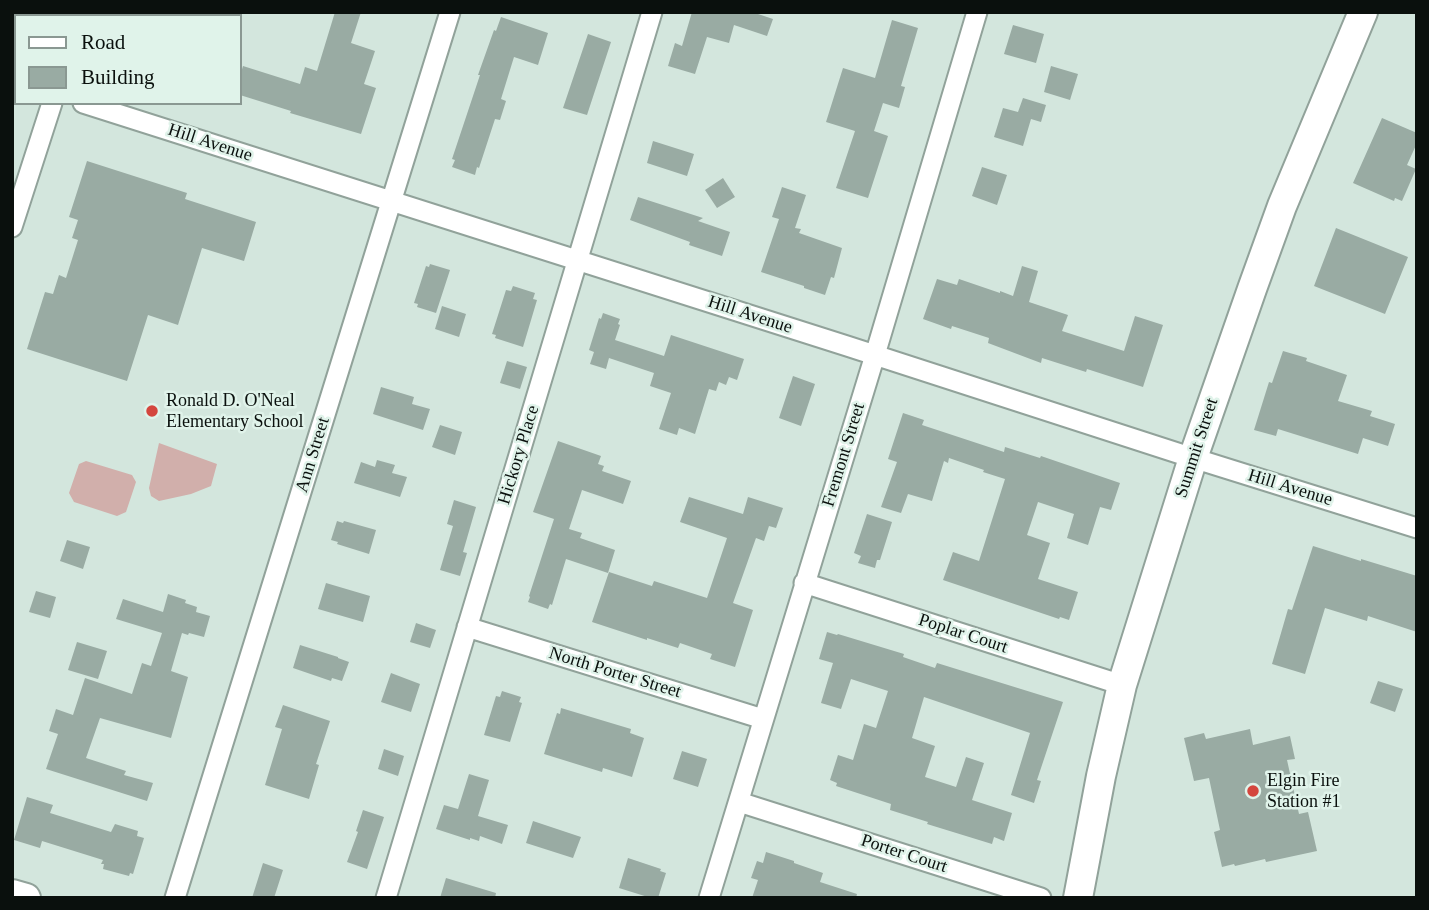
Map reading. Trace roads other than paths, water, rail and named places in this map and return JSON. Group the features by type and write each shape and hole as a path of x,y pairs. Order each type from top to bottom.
{"main road":[{"name":"Summit Street","path":"1078,898 1101,776 1122,685 1193,458 1282,206 1363,12"},
{"path":"12,894 26,898"}],"street":[{"name":"Ann Street","path":"175,898 450,12"},
{"name":"Hickory Place","path":"386,898 652,12"},
{"name":"Fremont Street","path":"709,898 977,12"},
{"path":"12,227 50,105"},
{"name":"Hill Avenue","path":"89,105 1417,528"},
{"name":"Poplar Court","path":"804,583 1122,685"},
{"name":"North Porter Street","path":"467,627 763,719"},
{"name":"Porter Court","path":"739,802 1041,898"}],"place":[{"name":"Ronald D. O'Neal Elementary School","path":"152,411"},
{"name":"Elgin Fire Station #1","path":"1253,791"}]}
